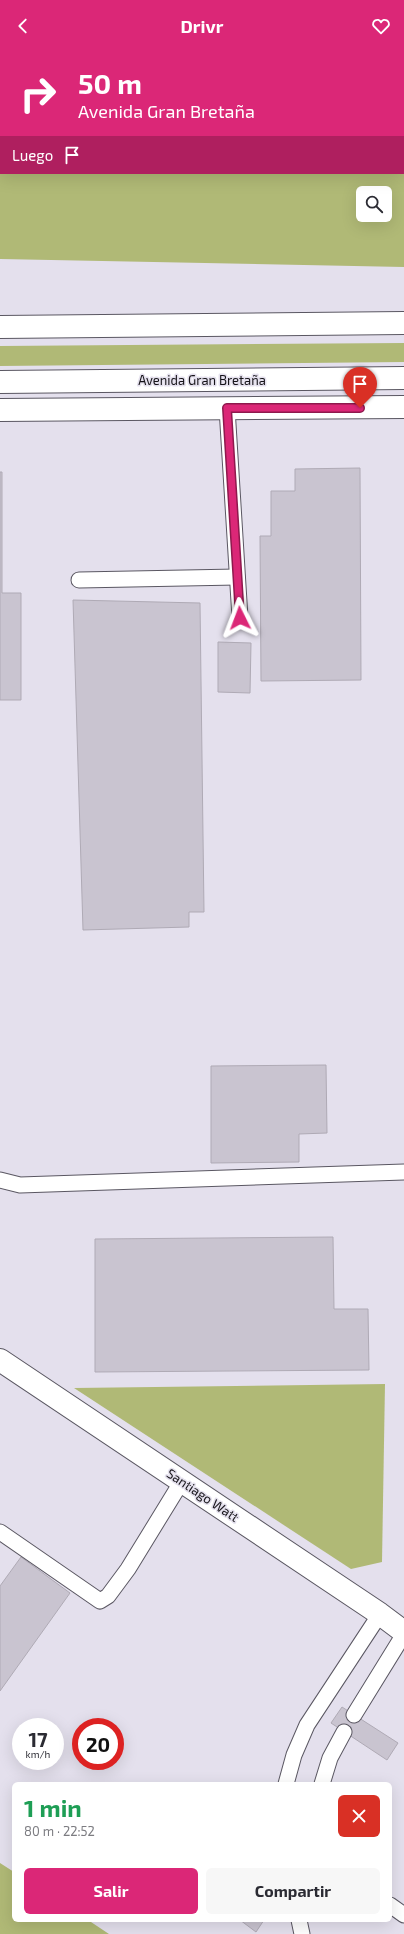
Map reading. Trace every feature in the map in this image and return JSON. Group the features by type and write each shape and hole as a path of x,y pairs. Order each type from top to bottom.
{"street":[{"path":"0,327 404,324"},
{"name":"Avenida Gran Bretaña","path":"0,382 404,378"},
{"path":"0,410 404,407"},
{"name":"Santiago Watt","path":"0,1360 380,1614 404,1633"}],"lane":[{"path":"227,408 240,618"},
{"path":"79,580 237,577"},
{"path":"0,1180 20,1185 404,1172"},
{"path":"0,1532 100,1601 108,1596 128,1569 182,1481"},
{"path":"287,1782 294,1755 307,1725 380,1614"},
{"path":"354,1714 404,1633"},
{"path":"323,1782 330,1758 344,1732"},
{"path":"392,1906 404,1915"},
{"path":"299,1922 302,1934"}],"green space":[{"path":"0,174 404,174 404,267 0,259"},
{"path":"404,343 404,362 0,366 0,346"},
{"path":"385,1384 382,1562 351,1569 74,1388"},
{"path":"0,1863 12,1871 12,1922 91,1922 109,1934 0,1934"}],"building":[{"path":"360,468 361,680 261,681 260,536 271,536 271,491 295,491 295,469"},
{"path":"0,472 2,472 2,593 21,593 21,700 0,700"},
{"path":"73,600 200,603 204,912 189,912 189,927 83,930"},
{"path":"218,642 251,643 250,693 218,692"},
{"path":"326,1065 327,1133 299,1134 299,1162 211,1163 211,1066"},
{"path":"333,1237 334,1309 368,1309 369,1370 95,1372 95,1239"},
{"path":"21,1557 70,1593 0,1691 0,1586"},
{"path":"342,1707 398,1743 387,1760 331,1723"},
{"path":"243,1922 263,1922 256,1932"}],"route":[{"path":"240,618 227,408 360,408"}]}
